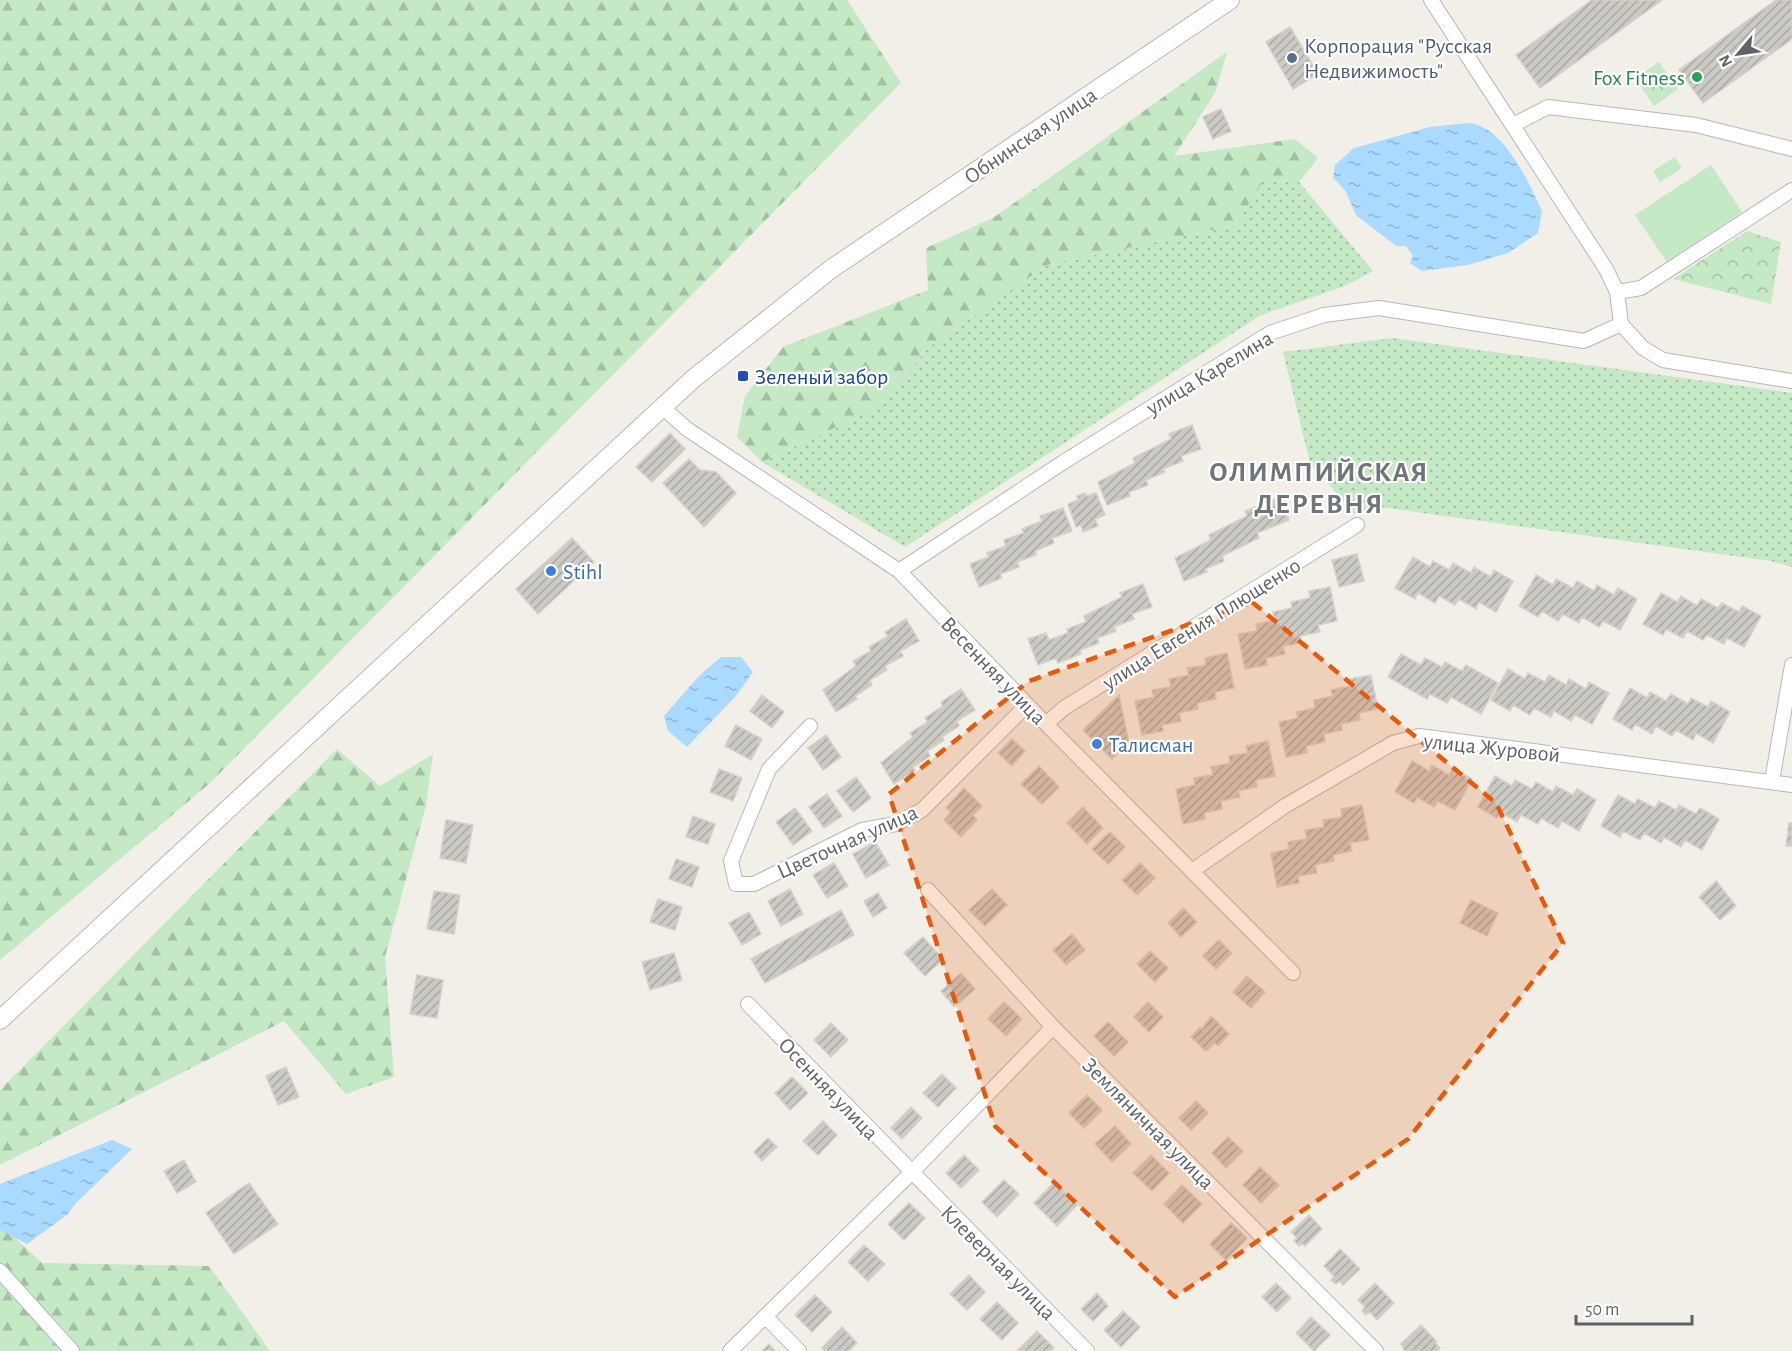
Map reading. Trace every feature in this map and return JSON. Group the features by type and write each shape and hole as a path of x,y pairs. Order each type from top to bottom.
{"street":[{"name":"Обнинская улица","path":"0,1020 662,407 831,269 1230,0"},
{"path":"1431,0 1606,269 1617,292 1622,324 1643,348 1663,360 1792,381"},
{"path":"1513,125 1548,107 1696,125 1792,148"},
{"path":"1617,292 1641,288 1792,190"},
{"name":"улица Карелина","path":"899,571 1207,370 1270,333 1324,315 1379,308 1584,341 1622,324"},
{"name":"Весенняя улица","path":"662,407 687,429 899,571 1027,705 1293,973"},
{"name":"улица Евгения Плющенко","path":"1046,724 1064,708 1357,525"},
{"path":"1772,781 1792,665"},
{"name":"Цветочная улица","path":"810,726 769,769 732,861 735,884 754,884 862,830 896,824 922,810 1027,705"},
{"name":"улица Журовой","path":"1192,871 1285,806 1393,743 1419,736 1792,785"},
{"name":"Земляничная улица","path":"928,890 1053,1027 1376,1351"},
{"name":"Осенняя улица","path":"748,1004 911,1173"},
{"path":"730,1351 911,1173 1053,1027"},
{"name":"Клеверная улица","path":"911,1173 1087,1351"},
{"path":"0,1271 72,1351"},
{"path":"766,1317 799,1351"}],"highlighted area":[{"path":"1252,602 1496,803 1563,943 1408,1139 1175,1297 995,1126 889,794 1029,681"}],"green space":[{"path":"0,0 847,0 901,83 209,784 0,960"},
{"path":"1227,52 1215,93 1174,156 1295,139 1318,158 1299,182 1263,181 1236,225 1047,265 929,347 878,407 762,462 737,437 745,396 783,347 928,290 926,248 993,218"},
{"path":"1659,62 1678,89 1654,106 1635,78"},
{"path":"1675,157 1682,168 1660,182 1653,171"},
{"path":"1711,165 1742,212 1667,262 1635,215"},
{"path":"1263,181 1299,182 1373,271 1345,286 1261,315 905,547 762,462 878,407 929,347 1047,265 1236,225"},
{"path":"1747,231 1781,242 1771,304 1673,279"},
{"path":"1392,338 1792,393 1792,567 1771,561 1380,507 1355,514 1310,463 1283,352"},
{"path":"337,749 380,786 433,754 426,805 385,957 394,1077 346,1094 284,1021 0,1165 0,1090"},
{"path":"0,1224 42,1263 209,1266 270,1351 0,1351"}],"water":[{"path":"1468,123 1481,126 1492,134 1503,144 1522,171 1542,211 1538,233 1508,253 1468,265 1422,271 1410,263 1413,256 1406,246 1396,246 1356,215 1345,190 1333,178 1335,165 1354,148 1430,127"},
{"path":"721,657 741,657 753,672 736,696 687,747 668,731 664,716 699,676"},
{"path":"112,1140 132,1149 76,1203 68,1214 27,1244 0,1230 0,1184"}],"building":[{"path":"1592,0 1662,0 1540,88 1516,55"},
{"path":"1776,0 1792,0 1792,39 1703,103 1679,70"},
{"path":"1290,27 1318,74 1293,89 1266,42"},
{"path":"1221,109 1231,131 1213,139 1203,117"},
{"path":"1192,425 1201,449 1181,456 1183,461 1163,469 1165,472 1146,480 1148,485 1129,492 1130,496 1107,505 1098,482 1135,463 1133,458 1171,439 1169,434"},
{"path":"670,433 685,449 652,482 636,467"},
{"path":"689,459 700,470 716,472 736,493 704,527 663,483"},
{"path":"1085,493 1087,496 1096,493 1105,515 1095,519 1098,526 1083,532 1081,525 1076,527 1068,504 1078,500 1077,496"},
{"path":"1281,497 1289,520 1277,525 1268,502"},
{"path":"1268,502 1277,525 1257,533 1259,538 1222,556 1224,561 1205,569 1207,572 1184,581 1175,558 1211,540 1209,535 1247,516 1245,511"},
{"path":"1063,508 1072,531 1052,538 1054,543 1035,551 1036,555 1017,562 1019,567 1000,574 1002,578 979,587 970,564 989,557 987,553 1006,546 1004,540 1024,533 1022,529 1042,521 1040,516"},
{"path":"572,538 594,562 538,614 516,589"},
{"path":"1357,554 1364,581 1339,587 1332,560"},
{"path":"1413,557 1430,567 1433,561 1449,570 1453,563 1471,573 1474,567 1491,577 1494,570 1513,581 1496,612 1479,602 1476,609 1459,599 1455,605 1439,596 1435,603 1418,593 1415,599 1395,588"},
{"path":"1536,575 1553,585 1556,579 1573,588 1577,581 1594,591 1597,585 1614,595 1618,588 1637,599 1620,630 1603,621 1599,627 1582,617 1579,623 1563,614 1558,621 1542,611 1538,617 1519,606"},
{"path":"1143,584 1152,607 1132,614 1134,619 1114,627 1116,631 1097,638 1099,643 1080,650 1081,654 1058,663 1056,658 1038,665 1028,639 1046,633 1049,640 1068,633 1067,629 1086,622 1084,616 1122,597 1120,593"},
{"path":"1330,587 1337,621 1318,625 1320,632 1300,636 1302,643 1283,646 1285,654 1266,658 1267,665 1245,669 1238,634 1257,631 1256,624 1275,620 1273,612 1292,608 1291,602 1310,598 1309,591"},
{"path":"1661,593 1677,602 1681,596 1697,606 1701,599 1718,608 1722,603 1739,612 1742,606 1761,616 1744,647 1727,638 1724,644 1707,635 1703,640 1687,631 1683,638 1666,629 1663,635 1643,624"},
{"path":"906,619 919,641 900,651 903,656 885,666 887,670 870,680 872,685 855,696 857,699 836,712 823,690 856,666 853,661 871,651 869,647 888,636 885,632"},
{"path":"1227,653 1234,688 1215,692 1216,699 1197,703 1198,709 1179,713 1181,721 1162,725 1163,731 1142,735 1135,701 1154,697 1152,690 1171,687 1169,679 1189,675 1187,668 1206,665 1205,658"},
{"path":"1401,654 1421,665 1425,658 1442,667 1445,662 1462,671 1466,665 1498,683 1481,714 1451,697 1447,703 1430,694 1427,699 1388,677"},
{"path":"1508,669 1525,679 1528,673 1545,682 1549,675 1566,685 1569,679 1586,689 1589,682 1609,693 1592,724 1575,715 1571,721 1554,711 1551,717 1534,708 1530,715 1513,705 1510,711 1491,700"},
{"path":"1371,675 1378,709 1359,713 1360,720 1341,724 1342,730 1324,734 1325,742 1306,746 1307,753 1286,757 1279,722 1298,718 1296,712 1315,708 1314,700 1333,696 1331,690 1351,686 1349,679"},
{"path":"1630,688 1647,698 1650,692 1666,701 1671,694 1688,704 1691,698 1708,707 1711,701 1730,712 1713,743 1696,733 1693,740 1676,730 1672,736 1656,726 1652,734 1635,724 1632,730 1613,719"},
{"path":"961,689 975,710 957,721 959,726 927,751 930,756 913,767 915,771 894,784 881,763 913,737 910,733 928,722 925,718 943,706 941,702"},
{"path":"762,695 784,712 772,728 750,711"},
{"path":"1119,695 1129,743 1112,759 1083,730"},
{"path":"736,725 762,739 751,760 725,746"},
{"path":"826,735 841,757 823,770 808,748"},
{"path":"1012,739 1025,751 1012,766 998,753"},
{"path":"1268,741 1275,776 1256,780 1257,787 1238,791 1240,797 1221,801 1222,809 1204,813 1205,819 1183,824 1176,789 1195,785 1194,778 1213,775 1211,767 1230,763 1229,756 1248,753 1246,746"},
{"path":"1412,761 1429,771 1432,765 1449,775 1453,768 1472,779 1455,810 1438,801 1434,807 1417,797 1414,803 1395,792"},
{"path":"1039,766 1059,787 1042,804 1021,784"},
{"path":"719,769 742,778 733,801 710,792"},
{"path":"1495,776 1512,786 1515,780 1532,789 1536,782 1553,792 1556,786 1573,795 1577,789 1596,800 1579,831 1562,821 1558,828 1541,818 1538,824 1521,815 1517,822 1501,812 1497,818 1478,807"},
{"path":"856,777 871,798 853,812 837,791"},
{"path":"964,788 982,806 973,815 977,820 961,837 944,820 951,812 946,808"},
{"path":"827,794 842,816 824,828 809,807"},
{"path":"1618,795 1635,804 1638,799 1655,808 1659,801 1676,810 1679,805 1696,814 1700,808 1719,819 1702,850 1685,840 1681,847 1664,837 1661,843 1644,833 1640,840 1623,831 1620,837 1601,826"},
{"path":"1362,805 1369,840 1350,843 1352,851 1333,855 1334,861 1315,865 1317,873 1298,876 1299,883 1277,887 1271,853 1289,849 1288,842 1307,839 1305,830 1324,827 1323,820 1342,817 1341,809"},
{"path":"1083,807 1103,828 1087,844 1067,823"},
{"path":"795,808 812,831 793,845 776,822"},
{"path":"693,816 715,824 708,844 686,837"},
{"path":"446,820 473,825 466,863 440,858"},
{"path":"1789,823 1792,823 1792,846 1786,846"},
{"path":"1110,832 1125,847 1108,864 1092,849"},
{"path":"875,842 889,865 866,878 853,854"},
{"path":"676,859 699,867 692,887 669,879"},
{"path":"834,863 848,886 827,898 813,875"},
{"path":"1140,863 1155,878 1137,895 1122,880"},
{"path":"1716,881 1736,906 1720,920 1699,897"},
{"path":"790,889 803,914 781,926 768,901"},
{"path":"992,889 1007,905 985,926 969,910"},
{"path":"434,891 460,895 454,934 427,929"},
{"path":"878,893 887,908 873,917 864,901"},
{"path":"658,899 682,907 675,930 650,922"},
{"path":"1471,900 1498,913 1487,936 1460,923"},
{"path":"1183,908 1197,922 1181,937 1168,923"},
{"path":"841,910 854,935 765,983 751,959"},
{"path":"749,912 761,934 742,945 729,923"},
{"path":"1072,934 1085,950 1066,965 1053,950"},
{"path":"923,937 943,959 925,976 904,953"},
{"path":"1219,940 1232,953 1216,969 1203,956"},
{"path":"1150,951 1168,968 1155,982 1137,964"},
{"path":"674,953 682,980 650,990 642,962"},
{"path":"961,973 975,989 954,1007 941,991"},
{"path":"417,975 443,980 437,1018 410,1014"},
{"path":"1247,976 1265,992 1251,1008 1233,992"},
{"path":"1004,1002 1022,1019 1006,1036 988,1019"},
{"path":"1148,1002 1163,1017 1149,1032 1134,1017"},
{"path":"1211,1016 1229,1034 1218,1046 1215,1043 1206,1051 1191,1037 1200,1027 1202,1029"},
{"path":"1108,1022 1128,1042 1114,1056 1094,1036"},
{"path":"831,1023 848,1040 831,1057 814,1040"},
{"path":"286,1067 299,1097 278,1105 266,1076"},
{"path":"942,1074 956,1088 938,1107 923,1093"},
{"path":"792,1077 808,1093 790,1110 775,1093"},
{"path":"1087,1095 1102,1110 1084,1128 1069,1113"},
{"path":"1196,1101 1208,1113 1191,1130 1179,1118"},
{"path":"911,1107 922,1118 902,1139 891,1128"},
{"path":"823,1121 837,1135 818,1155 803,1141"},
{"path":"1115,1126 1131,1144 1112,1162 1095,1144"},
{"path":"1228,1137 1243,1151 1226,1168 1212,1153"},
{"path":"768,1138 777,1147 762,1161 754,1152"},
{"path":"964,1155 979,1170 961,1188 946,1173"},
{"path":"1151,1155 1169,1173 1152,1191 1133,1173"},
{"path":"184,1160 196,1182 177,1193 164,1171"},
{"path":"1260,1167 1279,1185 1261,1203 1243,1185"},
{"path":"1004,1180 1019,1194 997,1217 982,1202"},
{"path":"1054,1182 1077,1205 1057,1226 1034,1203"},
{"path":"249,1183 278,1224 234,1254 206,1213"},
{"path":"1182,1185 1202,1204 1183,1223 1164,1204"},
{"path":"909,1203 925,1218 904,1240 888,1224"},
{"path":"1309,1215 1322,1229 1305,1246 1302,1243 1299,1246 1294,1241 1297,1238 1291,1232"},
{"path":"1231,1223 1247,1238 1226,1260 1210,1244"},
{"path":"864,1245 885,1264 868,1281 848,1262"},
{"path":"1340,1249 1360,1269 1343,1285 1339,1281 1336,1284 1331,1280 1334,1276 1324,1266"},
{"path":"969,1275 985,1292 967,1310 950,1294"},
{"path":"1276,1283 1291,1298 1277,1312 1262,1297"},
{"path":"1375,1283 1394,1303 1377,1320 1370,1312 1366,1315 1362,1311 1365,1307 1358,1300"},
{"path":"1097,1293 1108,1306 1093,1321 1081,1309"},
{"path":"815,1295 832,1312 812,1332 795,1315"},
{"path":"997,1302 1018,1323 1002,1340 980,1319"},
{"path":"1123,1311 1140,1327 1121,1347 1104,1330"},
{"path":"1311,1317 1330,1335 1314,1351 1296,1333"},
{"path":"1421,1325 1440,1348 1437,1351 1405,1351 1401,1344"},
{"path":"842,1327 857,1343 849,1351 825,1351 822,1348"},
{"path":"1037,1331 1054,1348 1050,1351 1017,1351"},
{"path":"769,1344 775,1351 762,1351"}],"place":[{"name":"Корпорация \"Русская Недвижимость\"","path":"1292,58"},
{"name":"Fox Fitness","path":"1697,77"},
{"name":"Зеленый забор","path":"743,376"},
{"name":"Stihl","path":"551,571"},
{"name":"Талисман","path":"1097,744"}],"district":[{"name":"ОЛИМПИЙСКАЯ ДЕРЕВНЯ","path":"1319,487"}]}
